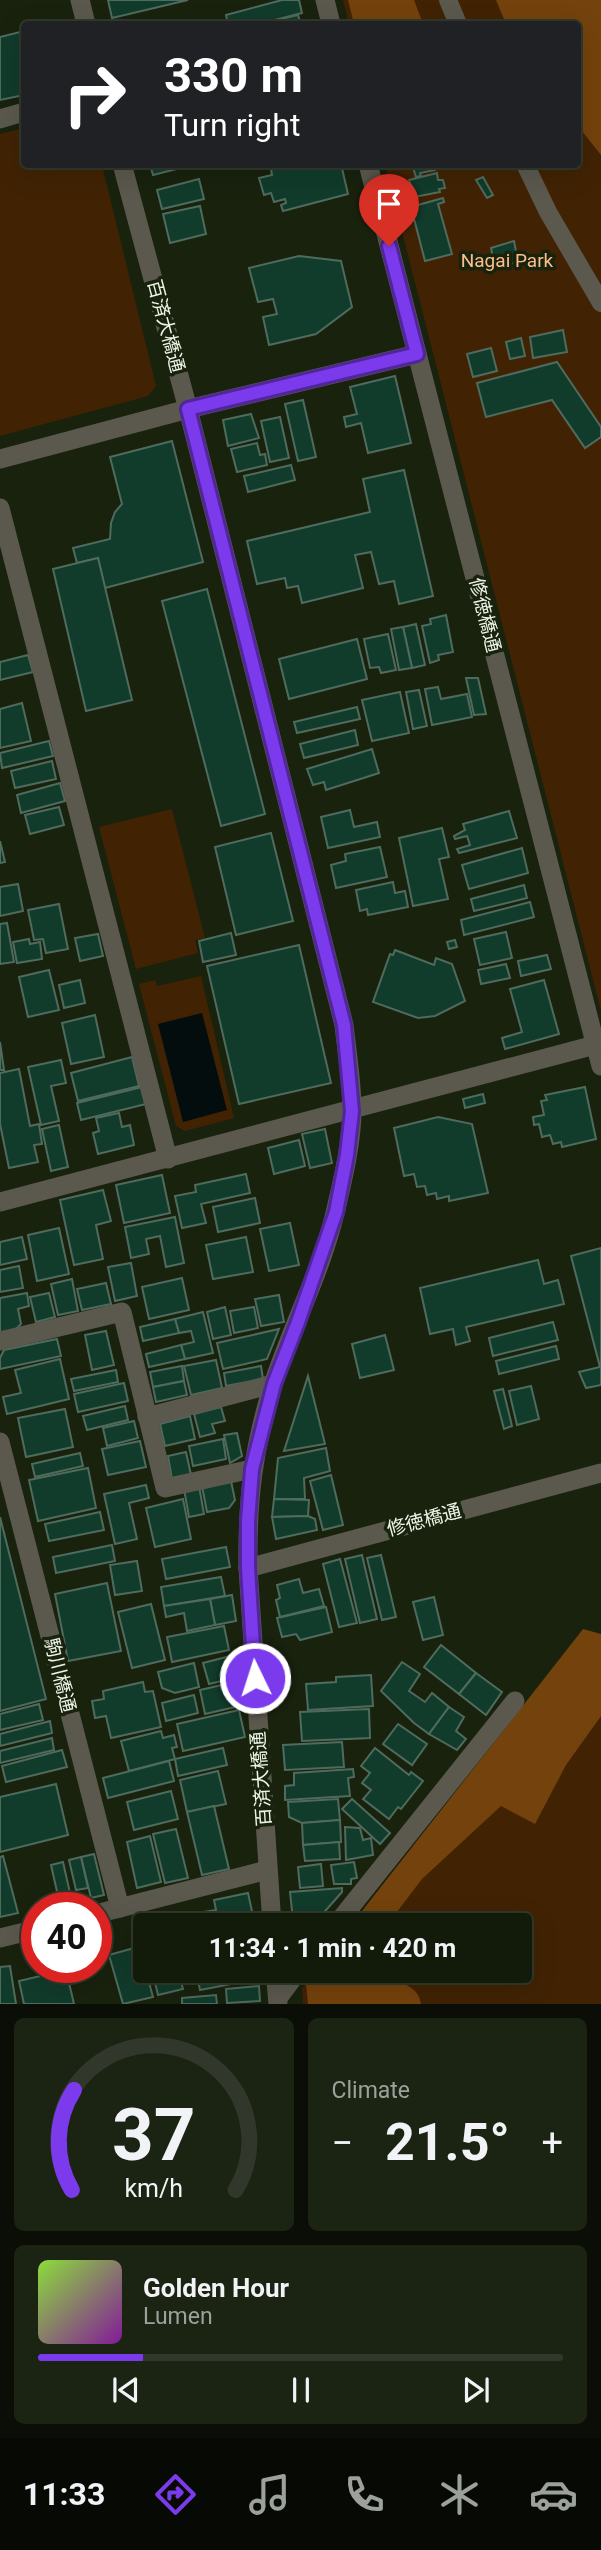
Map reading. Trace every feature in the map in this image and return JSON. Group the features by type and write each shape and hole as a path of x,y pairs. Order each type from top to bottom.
{"street":[{"path":"80,0 85,21"},
{"path":"325,0 330,21"},
{"path":"448,0 457,21"},
{"path":"0,118 21,113"},
{"name":"百済大橋通","path":"123,168 188,409 344,1025 352,1111 336,1212 274,1384 252,1469 248,1568 271,1913"},
{"name":"修徳橋通","path":"369,168 601,1066"},
{"path":"527,168 548,212 601,303"},
{"path":"0,458 417,354"},
{"path":"0,508 168,1159"},
{"path":"0,1202 595,1045"},
{"path":"0,1341 122,1312 165,1488 252,1469"},
{"path":"147,1417 274,1384"},
{"name":"駒川橋通","path":"0,1443 120,1908"},
{"name":"修徳橋通","path":"248,1568 601,1473"},
{"path":"345,1913 515,1701"},
{"path":"112,1910 267,1870"},
{"path":"0,1938 21,1933"},
{"path":"276,1983 278,2001"},
{"path":"278,2001 290,1983"}],"green space":[{"name":"Nagai Park","path":"343,0 601,0 601,1011 386,168 581,168 581,21 348,21"},
{"path":"21,129 21,168 103,168 156,386 148,396 0,436 0,134"},
{"path":"172,809 205,938 195,940 198,953 136,969 99,827"},
{"path":"201,976 234,1118 185,1131 176,1126 139,984 155,980 157,986"},
{"path":"601,1640 601,2004 303,2004 302,1988 306,1983 532,1983 532,1913 362,1913"}],"shaded area":[{"path":"348,0 414,0 422,21 353,21"},
{"path":"496,0 601,0 601,155 581,130 581,21 505,21"},
{"path":"202,1013 227,1110 183,1122 158,1024"},
{"path":"583,1629 601,1634 601,1716 566,1765 535,1824 501,1806 422,1879 396,1913 360,1913"},
{"path":"306,1983 401,1983 415,1992 421,2004 308,2004"}],"building":[{"path":"108,0 188,0 112,18"},
{"path":"282,0 299,0 302,13 271,21 227,21 226,15"},
{"path":"298,15 300,21 272,21"},
{"path":"21,32 21,96 0,100 0,37"},
{"path":"151,168 180,168 153,175"},
{"path":"342,168 348,194 283,211 281,205 286,203 285,199 274,202 271,193 264,195 259,178 272,175 271,169"},
{"path":"413,168 435,168 435,170 420,173 421,176 416,177"},
{"path":"437,173 438,180 443,180 445,188 439,189 440,192 414,197 414,194 410,195 409,192 413,191 409,180"},
{"path":"483,177 493,195 487,198 476,180"},
{"path":"199,179 204,199 162,209 157,190"},
{"path":"443,198 444,202 438,204 452,254 425,261 411,207"},
{"path":"200,206 206,234 170,243 163,214"},
{"path":"514,241 518,262 495,267 491,248"},
{"path":"299,256 341,261 352,307 316,334 269,345 263,317 277,314 273,299 258,302 249,268"},
{"path":"563,330 567,352 533,358 530,337"},
{"path":"521,338 525,356 510,359 506,342"},
{"path":"491,348 497,371 473,377 467,354"},
{"path":"557,362 601,427 601,437 585,448 552,400 486,417 477,383"},
{"path":"395,376 411,443 368,453 361,423 346,427 344,417 357,414 350,387"},
{"path":"303,400 316,457 298,461 285,404"},
{"path":"251,414 259,438 228,446 223,420"},
{"path":"280,417 289,458 270,462 261,421"},
{"path":"172,441 203,562 105,588 98,558 77,563 73,548 110,539 111,523 122,504 110,457"},
{"path":"257,443 260,455 265,454 267,465 237,472 231,449"},
{"path":"291,465 295,480 248,492 244,476"},
{"path":"404,470 433,596 399,604 394,581 379,584 371,552 355,555 363,588 302,603 298,586 287,588 285,578 257,584 247,541 370,512 363,479"},
{"path":"98,558 132,700 86,711 53,569"},
{"path":"207,589 265,814 221,826 162,601"},
{"path":"446,615 453,652 438,655 439,660 430,663 422,626 431,624 430,619"},
{"path":"416,624 425,665 412,668 403,627"},
{"path":"403,627 412,668 399,670 391,629"},
{"path":"388,634 396,670 381,673 379,667 370,668 364,639"},
{"path":"357,639 367,679 289,699 279,659"},
{"path":"28,655 33,672 0,680 0,662"},
{"path":"466,678 478,678 486,714 474,715"},
{"path":"438,687 441,699 467,694 472,717 432,725 425,689"},
{"path":"419,690 427,726 413,729 406,692"},
{"path":"400,692 409,733 372,741 362,700"},
{"path":"22,703 31,741 0,748 0,709"},
{"path":"357,707 360,719 297,733 294,722"},
{"path":"355,730 358,745 304,758 300,744"},
{"path":"49,741 53,756 2,768 0,753"},
{"path":"372,749 379,773 326,790 324,782 313,785 307,769"},
{"path":"52,761 56,779 15,788 11,771"},
{"path":"60,783 65,801 21,813 17,795"},
{"path":"59,807 64,825 30,834 25,815"},
{"path":"350,810 354,827 377,822 380,837 328,848 321,817"},
{"path":"509,811 517,838 459,853 457,849 470,845 467,836 455,839 454,836 465,830 463,824"},
{"path":"442,828 449,857 439,859 448,899 413,906 399,838"},
{"path":"271,833 293,921 236,935 215,847"},
{"path":"0,841 5,862 0,863"},
{"path":"380,847 387,877 336,888 331,865 346,861 345,854"},
{"path":"522,848 528,873 469,889 462,865"},
{"path":"393,882 395,893 405,891 408,907 368,915 367,909 360,911 356,890"},
{"path":"18,884 23,911 0,916 0,887"},
{"path":"524,885 527,898 474,911 471,899"},
{"path":"530,902 534,917 464,935 461,920"},
{"path":"59,904 68,949 46,953 43,939 34,940 28,910"},
{"path":"7,923 14,962 0,964 0,924"},
{"path":"506,932 512,958 480,965 474,939"},
{"path":"231,933 236,955 203,962 199,941"},
{"path":"98,934 103,956 80,961 75,938"},
{"path":"29,939 30,944 40,942 42,959 17,963 13,942"},
{"path":"455,940 457,947 449,949 447,942"},
{"path":"299,945 331,1083 239,1104 207,966"},
{"path":"395,950 434,965 436,958 452,964 465,1001 435,1016 418,1018 373,1002 390,954 393,955"},
{"path":"547,955 551,969 521,976 518,961"},
{"path":"506,964 510,978 481,984 478,970"},
{"path":"49,970 59,1010 28,1017 19,977"},
{"path":"80,980 85,1003 64,1008 59,985"},
{"path":"544,980 559,1034 505,1049 502,1038 522,1032 510,989"},
{"path":"95,1015 104,1057 71,1064 62,1023"},
{"path":"0,1042 4,1070 0,1070"},
{"path":"132,1057 139,1086 78,1101 71,1073"},
{"path":"61,1060 66,1083 51,1086 59,1121 41,1125 28,1067"},
{"path":"19,1069 30,1126 39,1124 42,1144 34,1145 38,1162 9,1168 0,1124 0,1073"},
{"path":"142,1087 146,1104 81,1120 77,1103"},
{"path":"585,1087 596,1139 562,1147 561,1142 553,1144 550,1135 542,1137 539,1124 534,1125 533,1117 544,1115 541,1101 547,1100 545,1095"},
{"path":"483,1094 485,1103 465,1108 463,1099"},
{"path":"119,1113 122,1127 130,1125 134,1145 98,1154 93,1133 99,1131 96,1118"},
{"path":"438,1117 472,1124 488,1193 449,1201 449,1196 437,1199 436,1193 427,1195 425,1186 417,1187 414,1174 404,1176 394,1128"},
{"path":"59,1125 68,1167 51,1171 42,1129"},
{"path":"325,1129 332,1163 310,1168 302,1134"},
{"path":"299,1140 305,1166 274,1174 268,1148"},
{"path":"246,1174 250,1193 201,1204 206,1223 182,1228 175,1196 196,1192 195,1185"},
{"path":"162,1175 170,1213 124,1223 116,1185"},
{"path":"103,1190 111,1221 96,1225 103,1259 74,1265 60,1200"},
{"path":"255,1198 260,1223 218,1232 213,1207"},
{"path":"175,1217 184,1263 166,1267 160,1236 146,1239 149,1254 131,1258 125,1227"},
{"path":"290,1223 299,1265 269,1271 260,1229"},
{"path":"59,1228 69,1274 37,1281 28,1235"},
{"path":"22,1237 27,1259 0,1265 0,1242"},
{"path":"246,1237 253,1272 213,1279 206,1245"},
{"path":"601,1248 601,1385 586,1388 579,1372 600,1367 571,1256"},
{"path":"538,1260 544,1284 558,1280 564,1304 466,1327 470,1341 456,1345 453,1329 430,1334 420,1288"},
{"path":"131,1263 137,1296 115,1301 108,1267"},
{"path":"19,1266 23,1288 0,1292 0,1270"},
{"path":"182,1278 189,1310 149,1319 142,1287"},
{"path":"72,1279 78,1311 58,1315 51,1284"},
{"path":"106,1283 111,1304 82,1310 77,1289"},
{"path":"27,1293 29,1306 18,1309 21,1324 16,1329 0,1333 0,1298"},
{"path":"49,1293 55,1317 36,1322 30,1297"},
{"path":"279,1295 284,1322 261,1326 255,1299"},
{"path":"225,1307 231,1335 213,1339 207,1312"},
{"path":"254,1307 258,1328 234,1333 230,1311"},
{"path":"203,1312 213,1353 185,1359 181,1345 194,1342 191,1331 179,1333 175,1319"},
{"path":"175,1319 179,1333 143,1341 140,1327"},
{"path":"553,1322 558,1340 493,1356 489,1338"},
{"path":"279,1329 267,1359 223,1369 217,1343"},
{"path":"106,1331 114,1365 92,1370 85,1335"},
{"path":"385,1335 394,1370 360,1378 352,1344"},
{"path":"57,1339 61,1356 0,1369 0,1358 4,1350"},
{"path":"181,1345 185,1359 149,1367 146,1354"},
{"path":"556,1346 559,1359 499,1374 496,1361"},
{"path":"60,1359 69,1399 7,1414 3,1397 21,1393 15,1370"},
{"path":"216,1360 222,1388 191,1395 184,1366"},
{"path":"182,1366 184,1381 153,1387 150,1372"},
{"path":"261,1366 263,1379 226,1386 224,1373"},
{"path":"116,1370 118,1382 74,1391 71,1379"},
{"path":"308,1376 325,1444 284,1451"},
{"path":"184,1381 187,1395 156,1402 153,1387"},
{"path":"124,1383 128,1401 78,1412 74,1394"},
{"path":"531,1386 539,1419 517,1425 509,1391"},
{"path":"503,1389 512,1426 504,1429 494,1391"},
{"path":"125,1406 128,1420 87,1430 83,1416"},
{"path":"221,1407 225,1421 212,1424 215,1433 200,1437 194,1414"},
{"path":"65,1409 73,1447 26,1457 18,1418"},
{"path":"190,1416 195,1439 165,1446 160,1424"},
{"path":"134,1421 138,1438 107,1446 103,1428"},
{"path":"237,1433 242,1456 230,1463 224,1435"},
{"path":"223,1439 226,1459 193,1466 189,1446"},
{"path":"140,1441 146,1467 108,1475 102,1449"},
{"path":"326,1448 330,1471 304,1478 305,1499 274,1499 278,1458"},
{"path":"186,1452 191,1475 172,1479 168,1456"},
{"path":"80,1453 83,1466 35,1477 32,1464"},
{"path":"88,1468 96,1508 38,1521 29,1480"},
{"path":"331,1475 343,1525 323,1530 310,1481"},
{"path":"231,1481 235,1500 229,1508 207,1512 202,1486"},
{"path":"146,1485 149,1498 129,1503 137,1539 115,1544 104,1494"},
{"path":"199,1486 204,1514 189,1517 184,1489"},
{"path":"183,1499 191,1539 155,1547 146,1508"},
{"path":"274,1499 309,1500 308,1516 272,1517"},
{"path":"100,1512 104,1530 49,1541 45,1524"},
{"path":"308,1516 315,1519 317,1530 276,1539 272,1517"},
{"path":"0,1517 46,1699 0,1711"},
{"path":"112,1545 115,1561 56,1573 53,1557"},
{"path":"226,1547 230,1567 166,1579 162,1559"},
{"path":"362,1555 377,1619 360,1623 345,1559"},
{"path":"381,1555 396,1617 382,1620 367,1558"},
{"path":"340,1559 357,1623 339,1627 323,1564"},
{"path":"137,1561 142,1591 115,1595 110,1565"},
{"path":"221,1577 225,1596 164,1606 161,1587"},
{"path":"299,1579 303,1593 319,1589 324,1606 280,1617 276,1600 280,1598 277,1585"},
{"path":"107,1583 121,1651 68,1661 55,1594"},
{"path":"232,1595 236,1621 215,1625 210,1599"},
{"path":"434,1597 443,1635 423,1640 413,1602"},
{"path":"210,1599 215,1625 187,1631 184,1613 166,1617 164,1606"},
{"path":"151,1604 165,1660 132,1668 118,1612"},
{"path":"326,1607 332,1632 300,1640 296,1634 282,1637 277,1618"},
{"path":"224,1626 229,1650 172,1662 167,1637"},
{"path":"441,1645 476,1673 459,1694 424,1667"},
{"path":"234,1655 239,1677 209,1684 203,1663"},
{"path":"402,1662 420,1674 409,1691 425,1702 432,1693 449,1707 429,1734 381,1691"},
{"path":"194,1663 199,1687 175,1693 162,1688 158,1672"},
{"path":"476,1673 502,1692 486,1715 459,1694"},
{"path":"371,1675 373,1706 308,1710 306,1684 336,1682 336,1677"},
{"path":"239,1681 244,1705 205,1714 200,1690"},
{"path":"143,1682 145,1692 153,1691 161,1727 111,1738 106,1716 95,1718 92,1701 104,1699 103,1691"},
{"path":"194,1695 198,1713 166,1721 162,1703"},
{"path":"39,1704 43,1720 0,1730 0,1714"},
{"path":"449,1707 464,1717 456,1731 466,1739 457,1750 429,1734"},
{"path":"369,1709 370,1738 302,1741 300,1712"},
{"path":"239,1710 245,1737 183,1751 177,1724"},
{"path":"50,1721 52,1733 0,1746 0,1734"},
{"path":"398,1724 427,1744 412,1765 383,1744"},
{"path":"161,1731 163,1738 174,1735 177,1747 172,1748 175,1759 129,1771 121,1741"},
{"path":"52,1738 54,1750 0,1763 0,1751"},
{"path":"342,1742 344,1767 285,1770 283,1745"},
{"path":"223,1748 227,1765 178,1776 175,1759"},
{"path":"375,1748 409,1775 411,1772 423,1781 401,1809 398,1807 389,1819 363,1799 371,1790 362,1783 370,1773 361,1766"},
{"path":"62,1750 67,1767 6,1782 2,1766"},
{"path":"169,1761 174,1781 108,1798 103,1778"},
{"path":"353,1769 354,1777 348,1778 350,1796 285,1800 285,1786 294,1785 294,1773"},
{"path":"218,1771 226,1804 187,1812 180,1780"},
{"path":"56,1784 68,1835 0,1852 0,1797"},
{"path":"171,1791 178,1819 134,1830 127,1802"},
{"path":"338,1799 340,1820 302,1823 289,1817 288,1802"},
{"path":"352,1799 390,1833 380,1844 342,1809"},
{"path":"214,1806 229,1869 202,1875 187,1812"},
{"path":"340,1820 341,1842 303,1845 302,1823"},
{"path":"345,1827 360,1828 363,1840 371,1838 373,1855 346,1860"},
{"path":"176,1829 188,1878 165,1883 153,1834"},
{"path":"150,1836 161,1882 137,1888 127,1842"},
{"path":"339,1842 340,1859 305,1861 303,1845"},
{"path":"94,1854 103,1892 90,1892 81,1857"},
{"path":"3,1856 18,1913 0,1917 0,1857"},
{"path":"81,1857 88,1888 76,1890 69,1860"},
{"path":"63,1862 70,1892 57,1892 51,1865"},
{"path":"354,1862 357,1878 351,1879 351,1884 334,1884 331,1865"},
{"path":"321,1864 323,1886 300,1888 298,1867"},
{"path":"342,1888 342,1892 323,1913 292,1913 290,1892"},
{"path":"248,1893 252,1913 203,1913 216,1910 214,1900"},
{"path":"133,1948 133,1983 149,1983 153,1997 123,2004 112,1966 112,1954"},
{"path":"10,1966 16,2004 0,2004 0,1967"},
{"path":"19,1981 69,1983 74,2004 24,2004"},
{"path":"155,1983 181,1983 183,1989 158,1995"},
{"path":"199,1983 236,1983 200,1990"},
{"path":"259,1986 260,2001 227,2003 226,1989"},
{"path":"216,1995 217,2004 182,2004 182,1998"}],"route":[{"path":"255,1678 248,1568 252,1469 274,1384 336,1212 352,1111 344,1025 188,409 417,354 389,246"}]}
